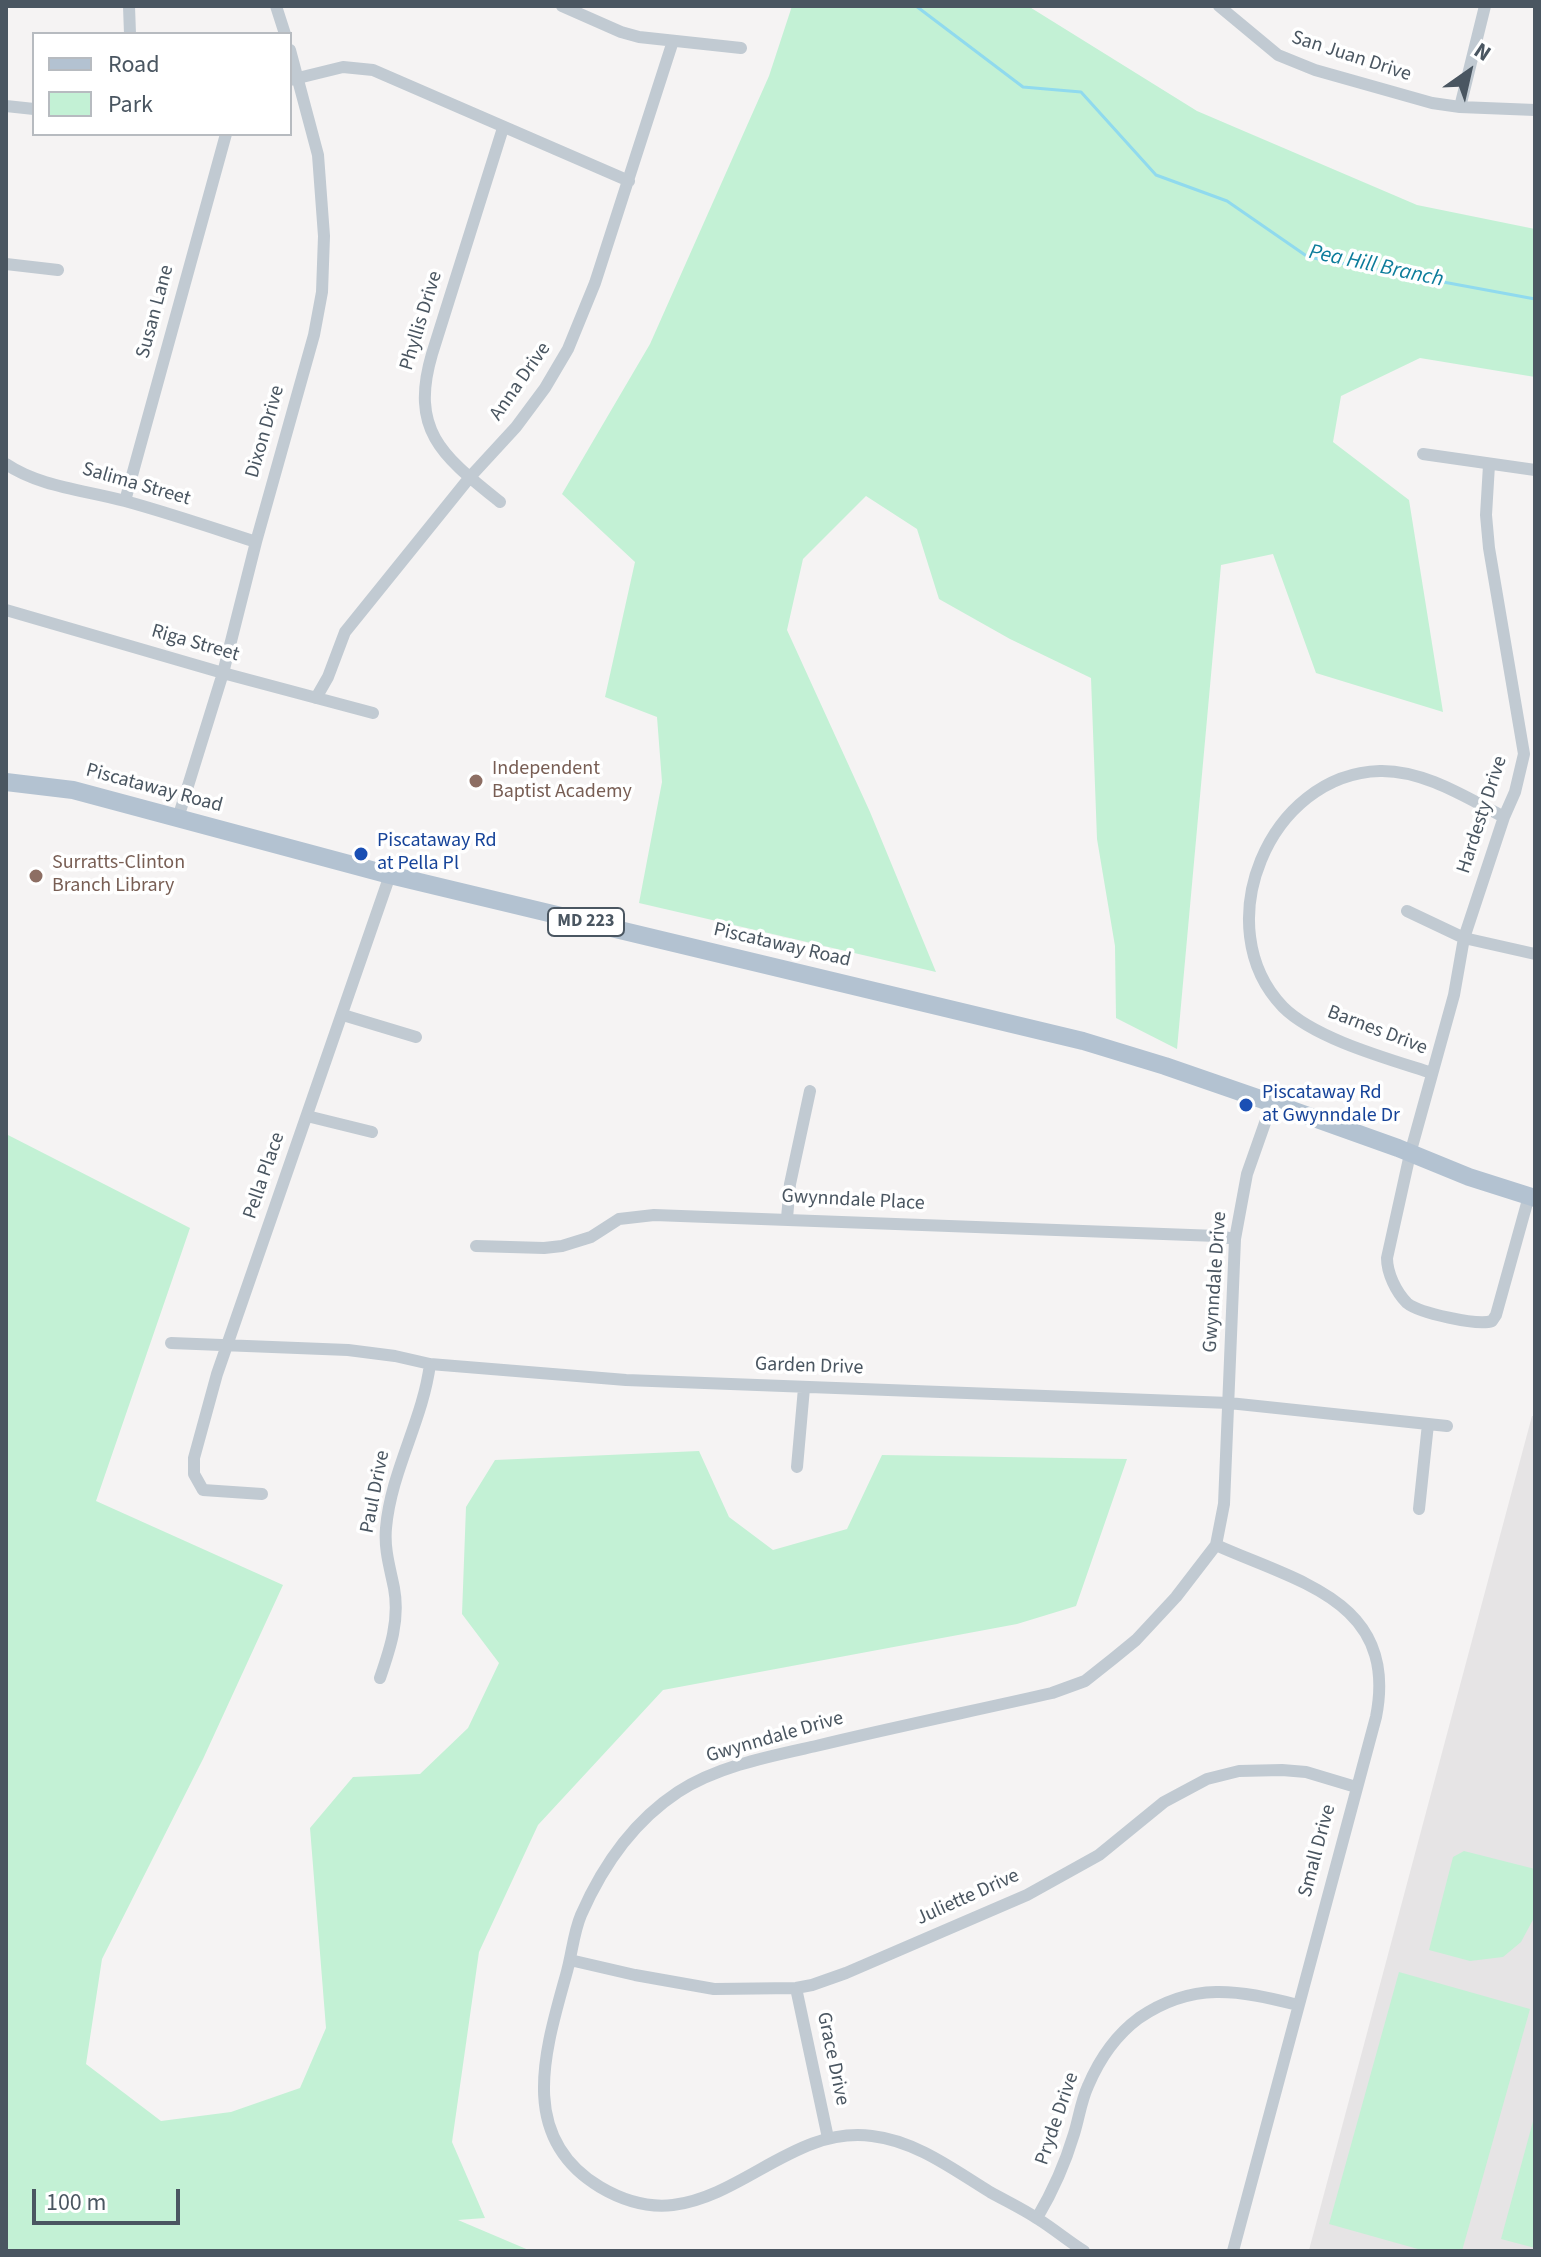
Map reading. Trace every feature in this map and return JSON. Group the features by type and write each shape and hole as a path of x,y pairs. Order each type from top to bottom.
{"main road":[{"name":"Piscataway Road","path":"6,782 73,790 390,875 1083,1041 1272,1103 1469,1177 1532,1197"}],"street":[{"path":"129,6 130,32"},
{"path":"276,6 284,32"},
{"path":"562,6 621,32 741,48"},
{"name":"San Juan Drive","path":"1219,6 1288,61 1406,97 1460,107 1535,110"},
{"path":"1460,107 1485,6"},
{"name":"Anna Drive","path":"316,698 328,677 345,632 470,477 497,449 545,388 568,349 595,283 673,41"},
{"path":"294,79 343,67 373,70 629,181"},
{"name":"Dixon Drive","path":"178,818 223,673 314,335 322,292 324,236 318,155 294,79"},
{"path":"6,106 32,109"},
{"name":"Phyllis Drive","path":"500,502 470,477 433,435 425,417 423,392 432,354 503,128"},
{"name":"Susan Lane","path":"125,501 225,136"},
{"path":"6,264 58,270"},
{"path":"1423,454 1535,470"},
{"name":"Salima Street","path":"6,464 39,480 125,501 256,542"},
{"name":"Hardesty Drive","path":"1489,465 1488,538 1530,754 1504,817 1464,938 1454,995 1410,1154 1387,1258 1387,1268 1400,1295 1412,1306 1476,1323 1492,1321 1532,1197"},
{"name":"Riga Street","path":"6,610 373,713"},
{"name":"Barnes Drive","path":"1432,1073 1324,1034 1285,1009 1271,994 1253,955 1247,924 1252,886 1271,840 1291,811 1324,787 1350,774 1382,771 1405,774 1433,782 1504,817"},
{"name":"Pella Place","path":"262,1494 203,1490 194,1474 194,1458 228,1345 390,875"},
{"path":"1407,911 1464,938 1535,954"},
{"path":"343,1015 416,1037"},
{"path":"787,1218 790,1184 810,1091"},
{"name":"Gwynndale Drive","path":"1084,2251 1037,2218 952,2168 906,2145 873,2136 828,2138 802,2147 691,2201 656,2206 630,2201 593,2182 561,2150 543,2104 544,2068 578,1923 602,1875 621,1846 662,1803 681,1790 764,1758 1052,1693 1085,1681 1136,1640 1200,1569 1216,1545 1224,1504 1235,1239 1247,1174 1272,1103"},
{"path":"307,1116 372,1132"},
{"name":"Gwynndale Place","path":"476,1246 562,1246 591,1237 619,1219 696,1215 1235,1239"},
{"name":"Garden Drive","path":"171,1343 370,1352 430,1364 626,1380 1229,1403 1447,1426"},
{"name":"Paul Drive","path":"380,1678 392,1639 396,1605 386,1547 387,1520 396,1474 425,1392 430,1364"},
{"path":"797,1467 804,1388"},
{"path":"1419,1509 1428,1424"},
{"name":"Small Drive","path":"1216,1545 1329,1595 1349,1611 1365,1633 1378,1667 1380,1700 1233,2251"},
{"name":"Juliette Drive","path":"570,1960 714,1989 796,1988 846,1973 1027,1895 1099,1855 1164,1802 1207,1779 1239,1771 1282,1770 1306,1772 1356,1787"},
{"name":"Grace Drive","path":"796,1988 828,2138"},
{"name":"Pryde Drive","path":"1037,2218 1064,2165 1087,2088 1106,2052 1128,2026 1167,2001 1204,1992 1259,1995 1298,2005"}],"shaded area":[{"path":"1532,1416 1535,1416 1535,2251 1309,2250"}],"green space":[{"path":"792,6 1028,6 1197,111 1417,205 1535,229 1535,377 1420,358 1341,396 1333,442 1409,500 1443,712 1316,673 1273,554 1221,565 1177,1049 1116,1018 1115,946 1097,839 1091,678 1010,639 939,599 917,529 866,496 803,559 787,630 870,812 936,972 639,903 662,782 657,717 605,697 635,562 562,494 650,344 769,76"},
{"path":"6,1134 190,1228 96,1501 283,1585 203,1759 102,1959 86,2064 161,2121 231,2112 300,2088 326,2028 310,1828 353,1777 420,1774 468,1728 499,1663 462,1614 466,1507 495,1460 699,1451 729,1517 773,1550 847,1529 882,1455 1127,1459 1076,1606 1017,1624 663,1690 538,1825 479,1952 452,2142 485,2218 458,2220 531,2251 6,2251"},
{"path":"1464,1851 1535,1869 1535,1916 1521,1942 1503,1957 1470,1961 1429,1950 1453,1857"},
{"path":"1399,1972 1530,2009 1462,2251 1425,2251 1329,2224"},
{"path":"1535,2114 1535,2248 1501,2239"}],"waterway":[{"name":"Pea Hill Branch","path":"916,6 1023,87 1081,92 1156,175 1227,201 1308,257 1535,299"}],"place":[{"name":"Independent Baptist Academy","path":"476,781"},
{"name":"Piscataway Rd at Pella Pl","path":"361,854"},
{"name":"Surratts-Clinton Branch Library","path":"36,876"},
{"name":"Piscataway Rd at Gwynndale Dr","path":"1246,1105"}]}
